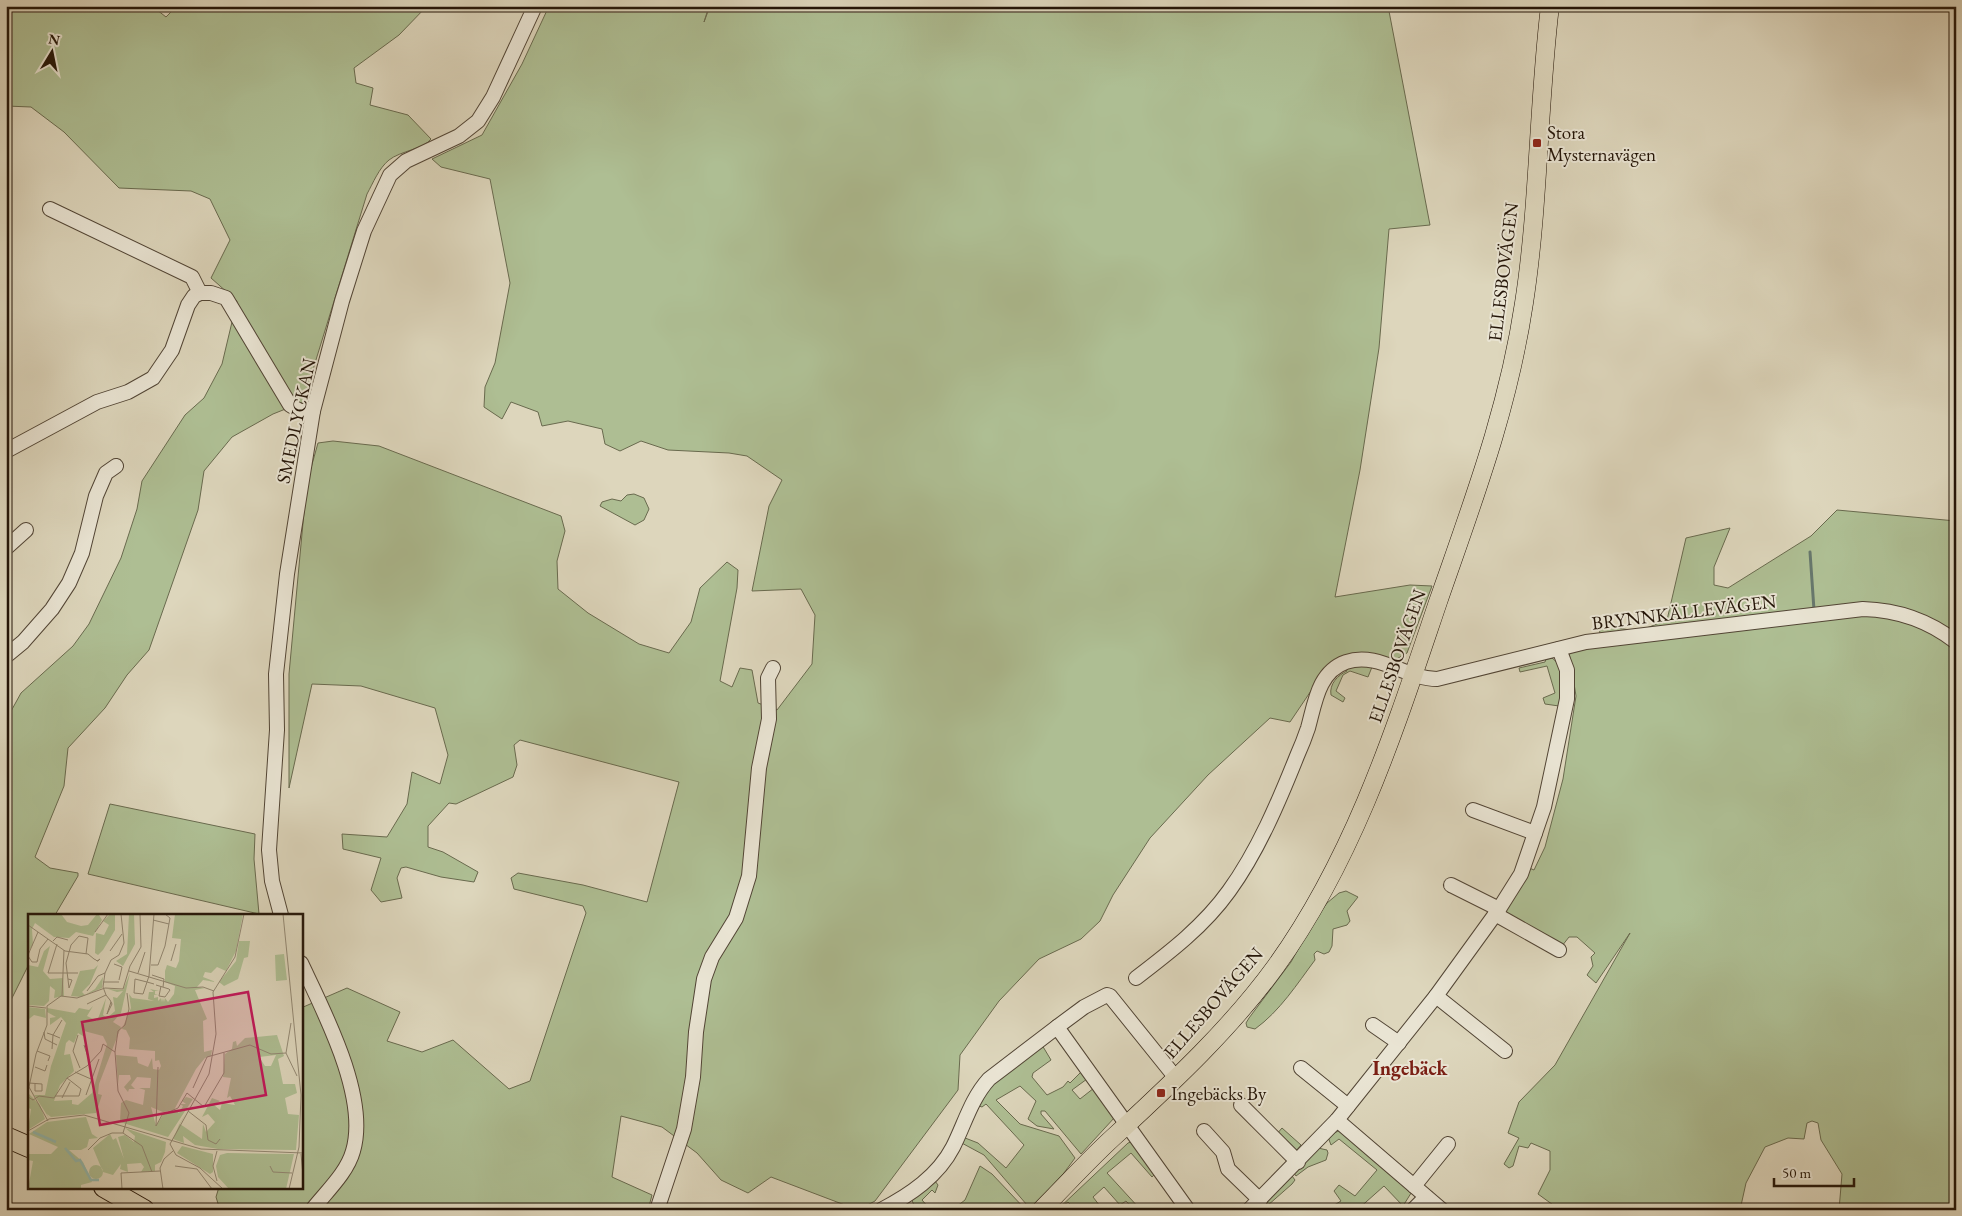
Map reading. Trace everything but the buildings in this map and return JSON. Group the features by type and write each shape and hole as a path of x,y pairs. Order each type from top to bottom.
{"highway":[{"path":"6,1137 28,1147"},
{"path":"106,1188 144,1210"}],"main road":[{"name":"ELLESBOVÄGEN","path":"1041,1210 1176,1078 1250,1000 1298,933 1339,861 1360,818 1414,675 1492,447 1512,373 1524,301 1550,6"}],"street":[{"name":"SMEDLYCKAN","path":"281,914 272,880 269,850 277,730 276,674 287,574 313,411 342,301 364,231 390,175 406,161 459,136 478,121 493,96 535,6"},
{"path":"50,209 192,277 200,293"},
{"path":"6,451 97,402 128,392 153,378 172,350 188,305 194,296 200,293 226,298 290,405 300,411 313,411"},
{"path":"6,656 23,642 52,609 69,583 82,553 97,496 106,473 116,466"},
{"path":"6,548 26,530"},
{"name":"BRYNNKÄLLEVÄGEN","path":"1136,978 1195,930 1230,890 1268,820 1289,774 1308,729 1319,688 1326,676 1345,662 1365,659 1425,679 1437,679 1586,642 1863,609 1908,615 1925,622 1956,642"},
{"path":"1249,1210 1337,1120 1436,996 1497,912 1521,874 1552,777 1567,699 1567,670 1559,649"},
{"path":"657,1210 684,1129 693,1077 696,1032 704,979 712,957 736,918 749,876 759,768 769,719 768,678 773,668"},
{"path":"1473,810 1535,833"},
{"path":"1451,885 1559,950"},
{"path":"302,966 339,1049 347,1072 356,1123 356,1140 350,1159 312,1210"},
{"path":"881,1210 907,1195 936,1172 953,1146 967,1111 989,1079 1084,1007 1106,995 1110,996 1176,1078"},
{"path":"1436,996 1505,1051"},
{"path":"1373,1024 1399,1043"},
{"path":"1057,1027 1188,1210"},
{"path":"1301,1068 1348,1106"},
{"path":"1241,1105 1298,1162"},
{"path":"1337,1120 1442,1210"},
{"path":"1204,1131 1223,1152 1228,1169 1260,1200"},
{"path":"1414,1186 1448,1144"},
{"path":"1414,1210 1426,1197"}],"green space":[{"path":"6,6 152,6 166,17 177,6 285,6 294,9 302,6 427,6 399,35 354,68 356,83 373,88 370,105 408,115 431,139 423,145 389,160 376,176 367,194 303,402 273,414 232,437 204,471 198,510 149,650 127,675 105,708 68,748 64,786 35,857 50,868 78,873 78,876 56,914 28,914 28,966 6,1010 6,732 10,713 21,693 73,646 89,624 121,558 137,509 142,481 185,415 204,398 222,364 237,301 211,278 230,240 210,199 191,191 119,188 64,132 31,107 6,106"},
{"path":"549,6 709,6 704,22 710,6 1388,6 1430,225 1389,229 1379,348 1360,470 1335,597 1410,585 1432,586 1407,653 1395,660 1367,654 1319,679 1290,722 1270,718 1208,775 1150,838 1113,895 1100,921 1081,939 1039,959 999,1001 960,1055 958,1090 875,1201 858,1210 771,1177 748,1193 721,1180 697,1153 662,1127 621,1116 612,1177 652,1195 648,1210 220,1210 216,1197 219,1188 302,1188 302,1008 347,988 400,1012 387,1041 422,1052 453,1040 509,1089 530,1081 586,913 583,906 514,889 511,878 518,873 583,885 647,902 679,782 520,740 514,745 517,765 513,777 456,804 449,803 428,826 428,847 443,852 478,872 474,882 441,877 406,867 401,868 397,878 402,898 381,902 371,890 381,858 343,849 342,834 387,837 407,804 412,772 440,784 448,755 435,708 361,686 312,684 289,788 289,674 304,512 309,475 318,443 333,441 379,446 561,516 565,531 557,561 558,589 588,613 639,644 669,653 691,622 700,588 727,562 738,570 737,588 720,681 732,687 740,668 752,670 758,703 777,710 812,664 815,615 801,589 752,591 769,506 782,480 747,456 729,453 668,450 641,441 620,451 605,444 602,429 568,421 542,426 538,412 511,402 502,419 484,407 485,387 495,363 510,283 490,179 441,167 432,159 482,135 522,64"},
{"path":"634,494 644,498 649,509 644,520 635,525 600,506 602,502 612,499 621,501 627,495"},
{"path":"1837,510 1956,521 1956,1210 1839,1210 1842,1174 1821,1140 1818,1123 1812,1121 1807,1123 1804,1139 1788,1138 1765,1147 1746,1183 1740,1210 1560,1210 1538,1194 1550,1170 1550,1151 1531,1143 1528,1148 1519,1146 1513,1166 1509,1168 1504,1164 1519,1138 1508,1133 1519,1102 1555,1065 1630,933 1596,983 1587,975 1593,966 1591,957 1595,953 1577,937 1569,937 1562,946 1511,921 1504,910 1527,867 1534,870 1545,847 1563,779 1576,696 1569,652 1599,646 1600,626 1639,631 1667,620 1686,538 1730,528 1714,567 1714,585 1728,588 1811,536"},
{"path":"1552,658 1560,668 1563,680 1559,706 1545,704 1543,698 1555,693 1547,666 1520,672 1519,668 1545,662 1546,659"},
{"path":"1354,665 1372,667 1368,677 1350,671 1343,675 1336,691 1345,698 1343,702 1331,695 1331,687 1337,677 1347,671 1345,668"},
{"path":"110,804 255,834 254,859 259,914 88,874"},
{"path":"1346,891 1358,897 1347,911 1350,921 1347,925 1333,929 1332,946 1329,952 1324,954 1317,951 1314,954 1315,960 1280,1006 1255,1029 1247,1027 1246,1023 1249,1018 1291,962 1312,924 1327,903 1339,893"},
{"path":"1042,1045 1051,1060 1033,1073 1032,1077 1047,1095 1063,1087 1068,1081 1070,1083 1082,1071 1087,1079 1072,1090 1080,1099 1094,1088 1115,1117 1081,1154 1045,1111 1041,1111 1041,1114 1054,1129 1037,1126 1028,1119 1036,1101 1020,1086 996,1100 1020,1124 1059,1136 1075,1158 1055,1185 1032,1207 1027,1205 984,1155 958,1141 960,1136 978,1143 1006,1168 1024,1145 986,1104 982,1107 976,1105 983,1091"},
{"path":"1282,1128 1301,1145 1294,1153 1276,1135"},
{"path":"1338,1131 1343,1132 1413,1190 1403,1206 1384,1186 1357,1210 1326,1210 1341,1201 1334,1191 1339,1185 1355,1196 1377,1170 1339,1139 1331,1145 1328,1137"},
{"path":"1131,1142 1154,1175 1152,1177 1131,1153 1107,1173 1140,1209 1150,1207 1153,1210 1134,1210 1126,1201 1120,1205 1104,1187 1093,1197 1103,1210 1073,1210 1073,1207 1068,1202 1057,1210 1128,1143"},
{"path":"1318,1148 1327,1150 1326,1160 1308,1167 1296,1176 1294,1173"},
{"path":"980,1166 992,1174 1026,1210 952,1210 965,1200"},
{"path":"1292,1176 1295,1180 1292,1184 1267,1206 1262,1205"},
{"path":"935,1181 938,1185 935,1193 932,1190 922,1200 929,1208 921,1210 914,1205 910,1196"}],"waterway":[{"path":"1810,552 1814,610"}],"place":[{"name":"Stora Mysternavägen","path":"1537,143"},
{"name":"Ingebäcks By","path":"1161,1093"}],"district":[{"name":"Ingebäck","path":"1410,1068"}]}
